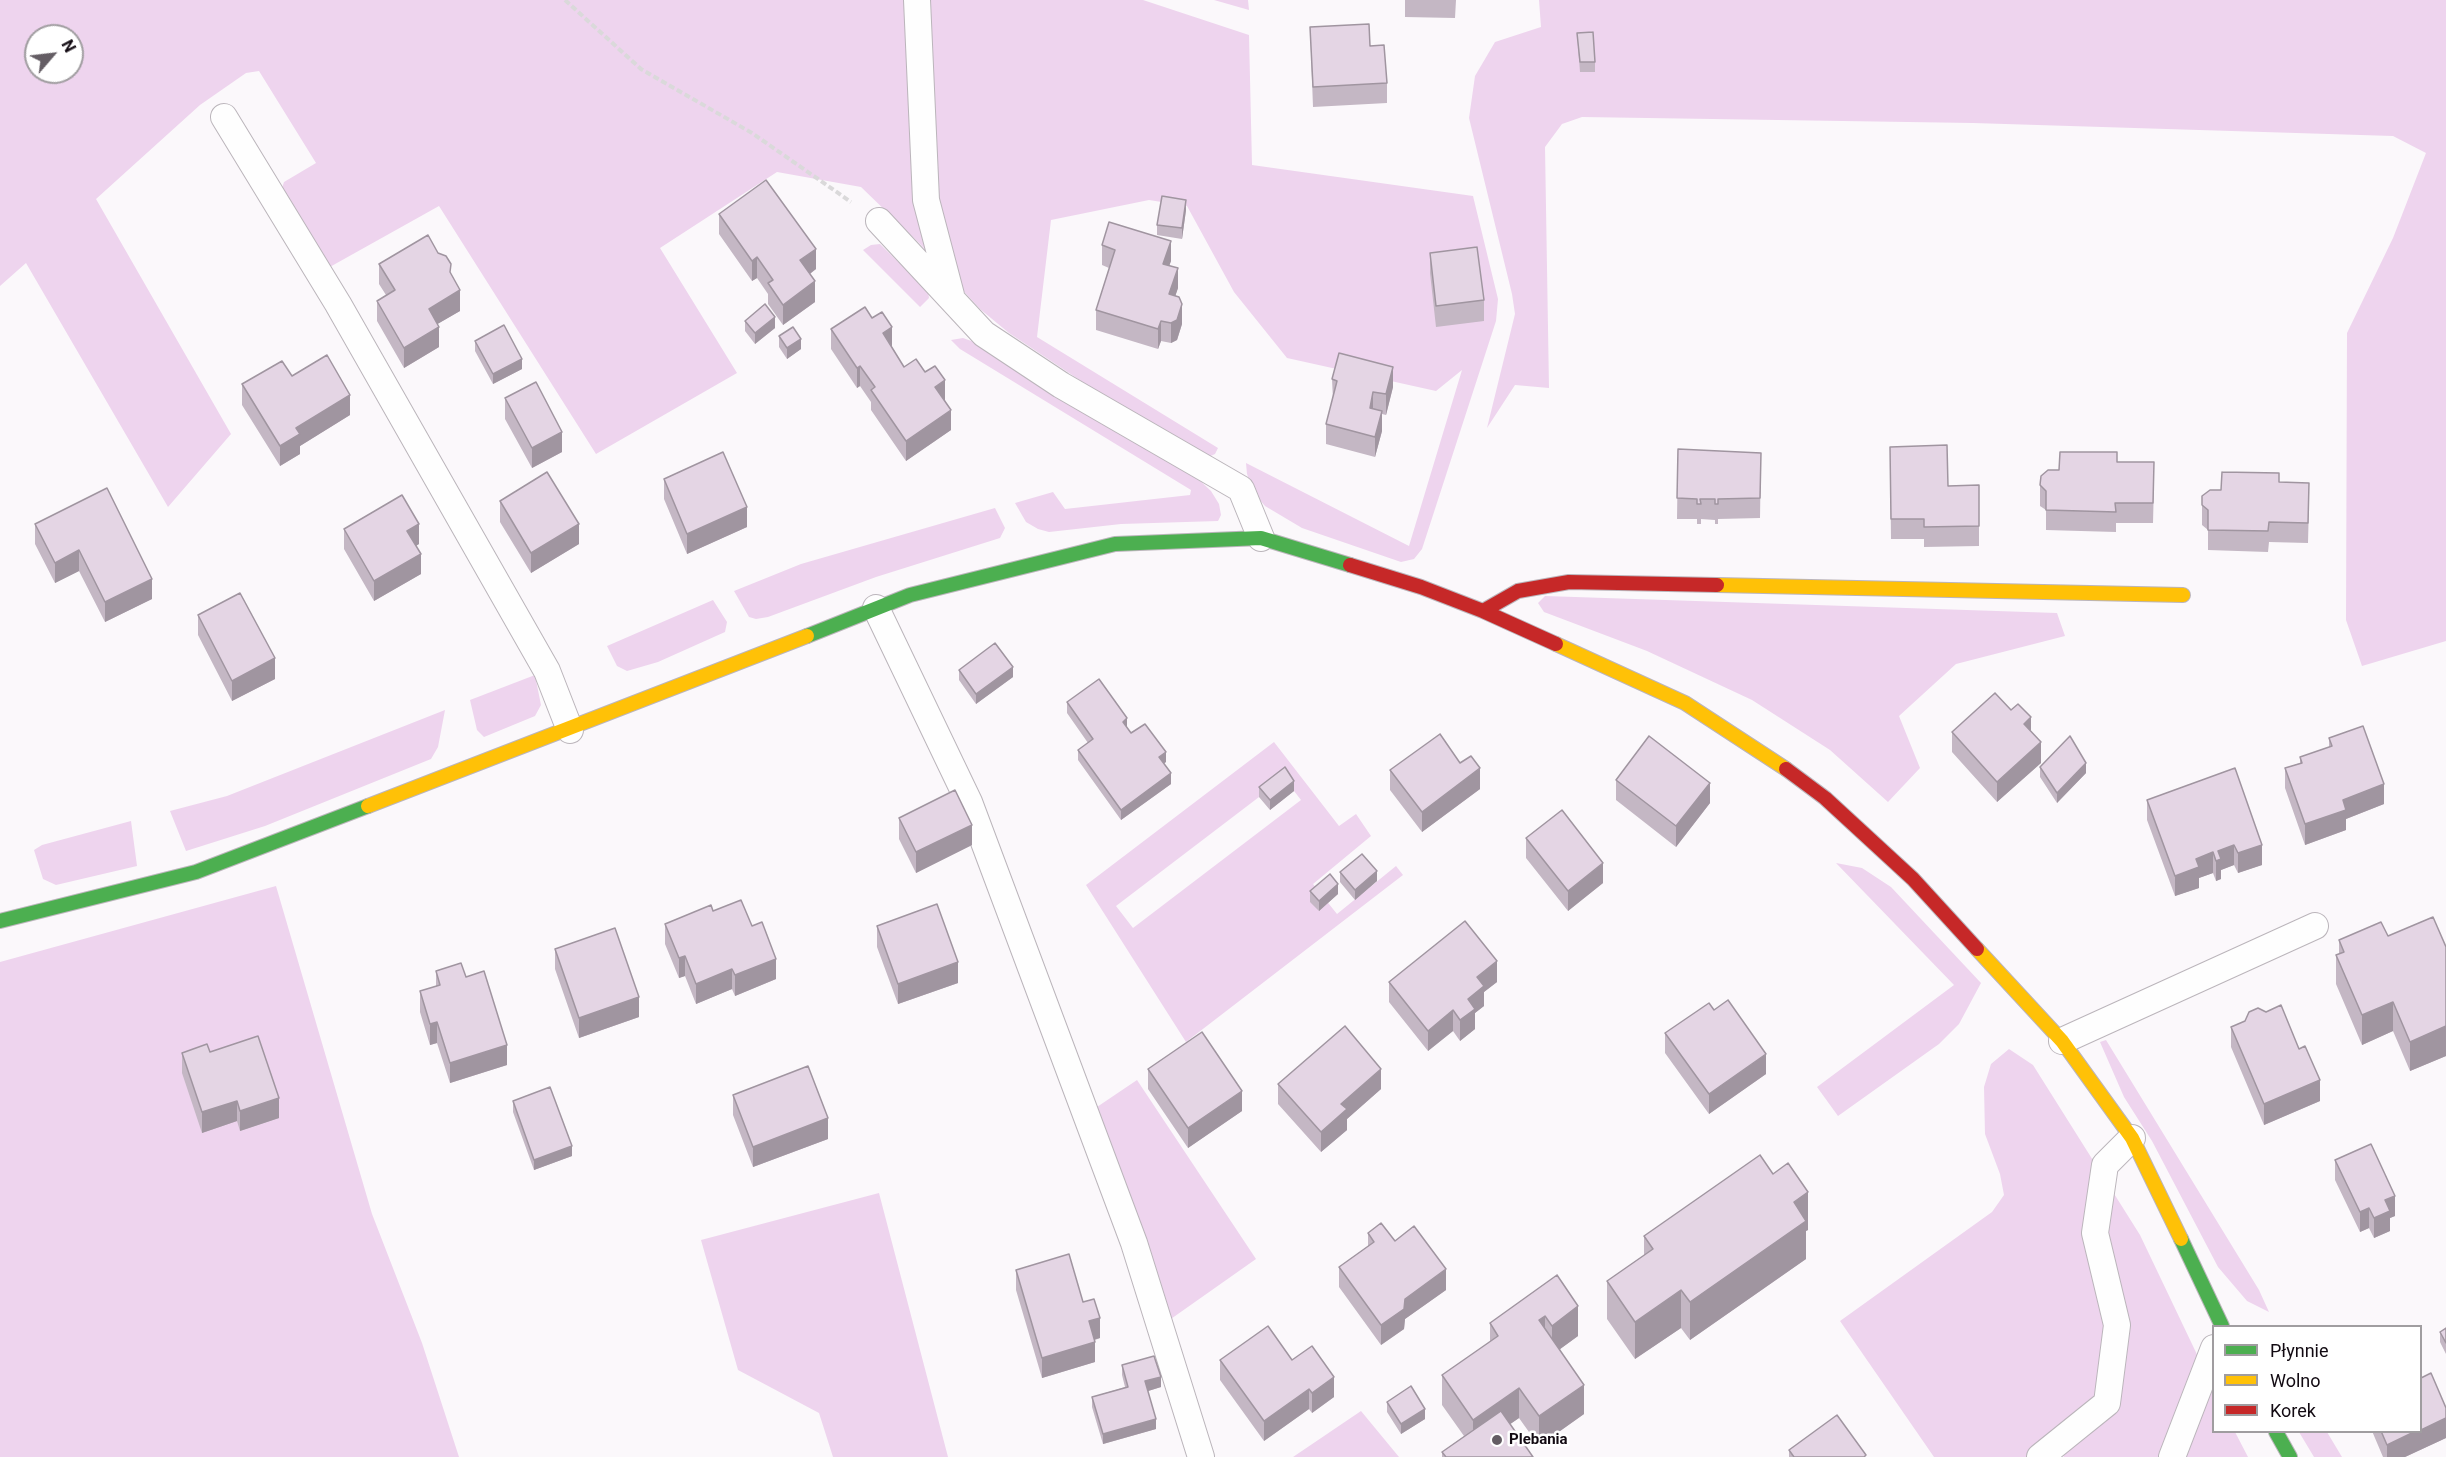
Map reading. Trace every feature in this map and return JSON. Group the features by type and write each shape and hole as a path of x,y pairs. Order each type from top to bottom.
{"street":[{"path":"0,921 196,872 570,730 910,595 1115,544 1261,538 1421,587 1484,611 1685,703 1778,763 1825,798 1913,879 2062,1041 2132,1138 2222,1325"},
{"path":"1484,611 1518,591 1569,582 2183,595"},
{"path":"2277,1433 2290,1457"}],"lane":[{"path":"917,0 926,200 952,299"},
{"path":"224,117 338,304 547,671 570,730"},
{"path":"879,221 984,334 1061,385 1241,489 1261,538"},
{"path":"876,608 973,813 1134,1243 1201,1457"},
{"path":"2062,1041 2315,926"},
{"path":"2040,1457 2107,1403 2117,1326 2095,1233 2105,1165 2132,1138"},
{"path":"2172,1457 2212,1353"}],"path":[{"path":"565,0 641,69 752,133 879,221"}],"shaded area":[{"path":"0,0 1143,0 1249,35 1252,165 1473,196 1498,299 1496,321 1422,549 1414,559 1401,562 1302,528 1265,506 1254,493 1247,474 1246,463 1409,546 1462,370 1436,391 1287,358 1234,292 1187,206 1149,200 1051,220 1037,337 1218,448 1215,454 1206,458 1105,397 1009,333 980,309 920,244 861,187 777,172 660,248 737,373 596,454 439,206 328,268 282,188 284,182 316,163 259,71 246,73 200,105 96,199 231,434 168,507 26,263 0,286"},
{"path":"1214,0 1248,0 1249,10"},
{"path":"1539,0 2446,0 2446,641 2362,666 2346,620 2347,333 2393,238 2426,153 2393,136 1973,123 1582,117 1562,124 1545,147 1549,388 1515,385 1487,428 1515,314 1469,118 1475,76 1495,42 1541,27"},
{"path":"880,244 928,291 929,298 920,307 863,250 871,245"},
{"path":"963,338 977,343 1195,476 1211,491 1219,504 1221,515 1218,521 1121,524 1049,532 1026,522 1015,503 1053,492 1065,509 1190,495 1191,490 960,349 951,340"},
{"path":"995,508 1005,528 1000,538 876,577 768,617 756,619 749,617 734,591 801,564"},
{"path":"1545,596 2057,613 2065,636 1956,664 1899,716 1920,768 1888,802 1830,750 1752,700 1647,651 1544,612 1538,603"},
{"path":"713,600 727,622 725,632 658,662 627,671 617,666 607,646"},
{"path":"535,675 541,705 535,716 484,737 477,730 470,700"},
{"path":"445,710 438,747 431,759 265,826 186,851 170,811 227,796"},
{"path":"1274,742 1339,826 1356,814 1371,836 1313,884 1337,914 1396,866 1403,875 1186,1042 1086,885","holes":["1284,778 1301,800 1133,928 1116,906"]},
{"path":"131,821 137,866 56,885 43,879 34,850 42,845"},
{"path":"1836,863 1862,868 1891,887 1981,983 1959,1024 1939,1044 1838,1116 1817,1087 1954,985"},
{"path":"276,886 372,1214 422,1343 459,1457 0,1457 0,962"},
{"path":"2106,1040 2259,1290 2269,1312 2247,1301 2218,1267 2152,1141 2124,1097 2100,1042"},
{"path":"2009,1049 2033,1065 2140,1235 2212,1386 2212,1433 2236,1433 2248,1457 2064,1457 2051,1440 2027,1457 1934,1457 1840,1321 1992,1212 2004,1195 2000,1174 1985,1134 1984,1087 1991,1064"},
{"path":"1137,1080 1256,1259 1168,1321 1130,1200 1097,1107"},
{"path":"879,1193 948,1457 833,1457 819,1413 738,1370 701,1240"},
{"path":"1361,1411 1399,1457 1293,1457"},
{"path":"2300,1433 2328,1433 2342,1457 2314,1457"}],"building":[{"path":"1369,24 1370,46 1384,45 1387,83 1313,87 1310,27"},
{"path":"1593,32 1595,62 1580,62 1577,33"},
{"path":"766,180 816,249 800,260 815,281 783,305 768,283 773,280 757,257 752,261 719,214"},
{"path":"1162,196 1186,200 1182,228 1157,225"},
{"path":"1109,222 1171,241 1163,264 1178,268 1169,294 1179,297 1182,304 1177,320 1171,323 1161,321 1158,329 1096,310 1115,250 1102,245"},
{"path":"428,235 438,253 446,256 451,264 450,272 460,290 429,309 439,327 404,348 377,301 395,290 379,264"},
{"path":"1477,247 1484,300 1436,306 1430,253"},
{"path":"765,304 775,317 755,333 745,321"},
{"path":"865,307 872,318 882,312 892,327 883,333 904,367 916,359 925,372 935,366 945,380 935,387 951,410 906,441 871,390 875,387 860,366 857,368 831,329"},
{"path":"504,325 522,359 493,374 475,341"},
{"path":"793,327 801,339 787,348 779,336"},
{"path":"1339,353 1393,367 1386,394 1373,392 1370,408 1382,411 1375,437 1326,424 1337,381 1332,379"},
{"path":"327,355 350,395 296,428 300,434 280,446 242,384 282,361 292,376"},
{"path":"536,382 562,432 532,448 505,398"},
{"path":"1947,445 1948,486 1979,485 1979,526 1924,527 1924,519 1891,519 1890,447"},
{"path":"1678,449 1761,453 1760,498 1718,499 1718,504 1715,504 1715,499 1700,499 1701,504 1697,504 1697,499 1677,498"},
{"path":"723,452 747,507 687,534 664,479"},
{"path":"2060,452 2117,452 2117,462 2154,462 2153,503 2115,503 2116,512 2046,510 2046,491 2040,485 2041,476 2048,470 2059,470"},
{"path":"547,472 579,524 531,553 500,501"},
{"path":"2222,472 2279,473 2279,482 2309,483 2308,523 2269,522 2268,531 2208,530 2208,510 2202,505 2202,496 2210,490 2221,490"},
{"path":"107,488 152,579 105,602 79,550 55,563 35,524"},
{"path":"402,495 419,524 407,531 421,554 374,581 344,529"},
{"path":"240,593 275,658 232,681 198,615"},
{"path":"995,643 1013,667 976,694 959,670"},
{"path":"1099,679 1127,718 1123,722 1131,733 1145,724 1166,752 1159,757 1171,773 1121,810 1078,750 1093,739 1067,702"},
{"path":"1995,693 2011,710 2018,704 2031,717 2024,724 2041,742 1997,782 1952,732"},
{"path":"2363,726 2384,784 2343,800 2346,810 2305,824 2285,768 2302,763 2300,757 2332,746 2329,738"},
{"path":"1440,734 1460,763 1471,756 1480,768 1422,812 1390,770"},
{"path":"1649,736 1710,783 1676,826 1616,780"},
{"path":"2070,736 2086,763 2057,793 2040,767"},
{"path":"1285,767 1294,781 1270,800 1259,787"},
{"path":"2235,768 2262,845 2238,853 2234,845 2218,851 2221,859 2216,861 2213,852 2196,859 2199,867 2175,876 2147,800"},
{"path":"955,790 972,825 916,852 899,818"},
{"path":"1562,810 1603,863 1568,891 1526,838"},
{"path":"1362,854 1377,871 1355,890 1340,872"},
{"path":"1330,874 1338,884 1319,901 1310,891"},
{"path":"741,900 752,926 762,922 776,959 735,975 732,969 696,984 685,956 679,958 665,924 711,905 713,911"},
{"path":"937,904 958,962 898,984 877,926"},
{"path":"2433,917 2446,947 2446,1026 2410,1042 2393,1002 2362,1015 2336,955 2344,952 2339,940 2381,922 2388,936"},
{"path":"1465,921 1497,961 1477,977 1484,986 1468,999 1475,1009 1460,1020 1453,1010 1428,1031 1389,982"},
{"path":"615,928 639,997 579,1018 555,949"},
{"path":"461,963 466,977 484,971 507,1045 450,1063 437,1022 430,1024 420,991 440,985 436,971"},
{"path":"1728,1000 1766,1054 1709,1094 1665,1033 1709,1003 1714,1010"},
{"path":"2281,1005 2299,1049 2305,1046 2320,1080 2264,1104 2231,1027 2245,1021 2249,1012 2258,1008 2266,1012"},
{"path":"1345,1026 1381,1069 1341,1104 1347,1109 1321,1132 1278,1084"},
{"path":"1202,1032 1242,1091 1188,1128 1148,1069"},
{"path":"258,1036 279,1098 240,1111 237,1101 202,1112 182,1053 207,1044 210,1052"},
{"path":"808,1066 828,1118 753,1147 733,1095"},
{"path":"550,1087 572,1146 534,1160 513,1101"},
{"path":"2371,1144 2395,1196 2385,1200 2390,1211 2374,1218 2369,1208 2360,1212 2335,1160"},
{"path":"1760,1155 1773,1174 1788,1163 1808,1192 1794,1202 1806,1221 1690,1302 1681,1290 1635,1322 1607,1281 1653,1249 1644,1236"},
{"path":"1381,1223 1395,1241 1414,1226 1446,1269 1405,1299 1404,1309 1381,1325 1339,1267 1374,1242 1368,1233"},
{"path":"1069,1254 1083,1302 1094,1299 1100,1318 1089,1321 1095,1342 1042,1358 1016,1270"},
{"path":"1557,1275 1578,1306 1552,1326 1545,1316 1539,1320 1584,1385 1539,1416 1519,1388 1473,1420 1442,1375 1498,1336 1490,1323"},
{"path":"1268,1326 1292,1360 1312,1346 1334,1377 1312,1393 1309,1389 1264,1421 1220,1360"},
{"path":"2446,1328 2446,1343 2440,1332"},
{"path":"1154,1356 1161,1377 1145,1381 1156,1419 1103,1434 1092,1397 1128,1387 1122,1365"},
{"path":"2431,1373 2446,1408 2446,1418 2422,1430 2422,1378"},
{"path":"1411,1386 1425,1409 1401,1424 1387,1402"},
{"path":"1501,1411 1533,1457 1446,1457 1442,1452"},
{"path":"1837,1415 1866,1455 1864,1457 1794,1457 1789,1450"},
{"path":"2382,1433 2412,1433 2387,1445"}],"traffic: fast":[{"path":"807,636 910,595 1115,544 1261,538 1350,565"},
{"path":"0,921 196,872 368,806"},
{"path":"2181,1239 2222,1325"},
{"path":"2277,1433 2290,1457"}],"traffic: slow":[{"path":"1717,585 2183,595"},
{"path":"368,806 807,636"},
{"path":"1556,644 1685,703 1786,769"},
{"path":"1977,949 2062,1041 2132,1138 2181,1239"}],"traffic: jam":[{"path":"1350,565 1421,587 1483,611 1556,644"},
{"path":"1483,611 1518,591 1569,582 1717,585"},
{"path":"1786,769 1825,798 1913,879 1977,949"}],"place":[{"name":"Plebania","path":"1497,1440"}]}
